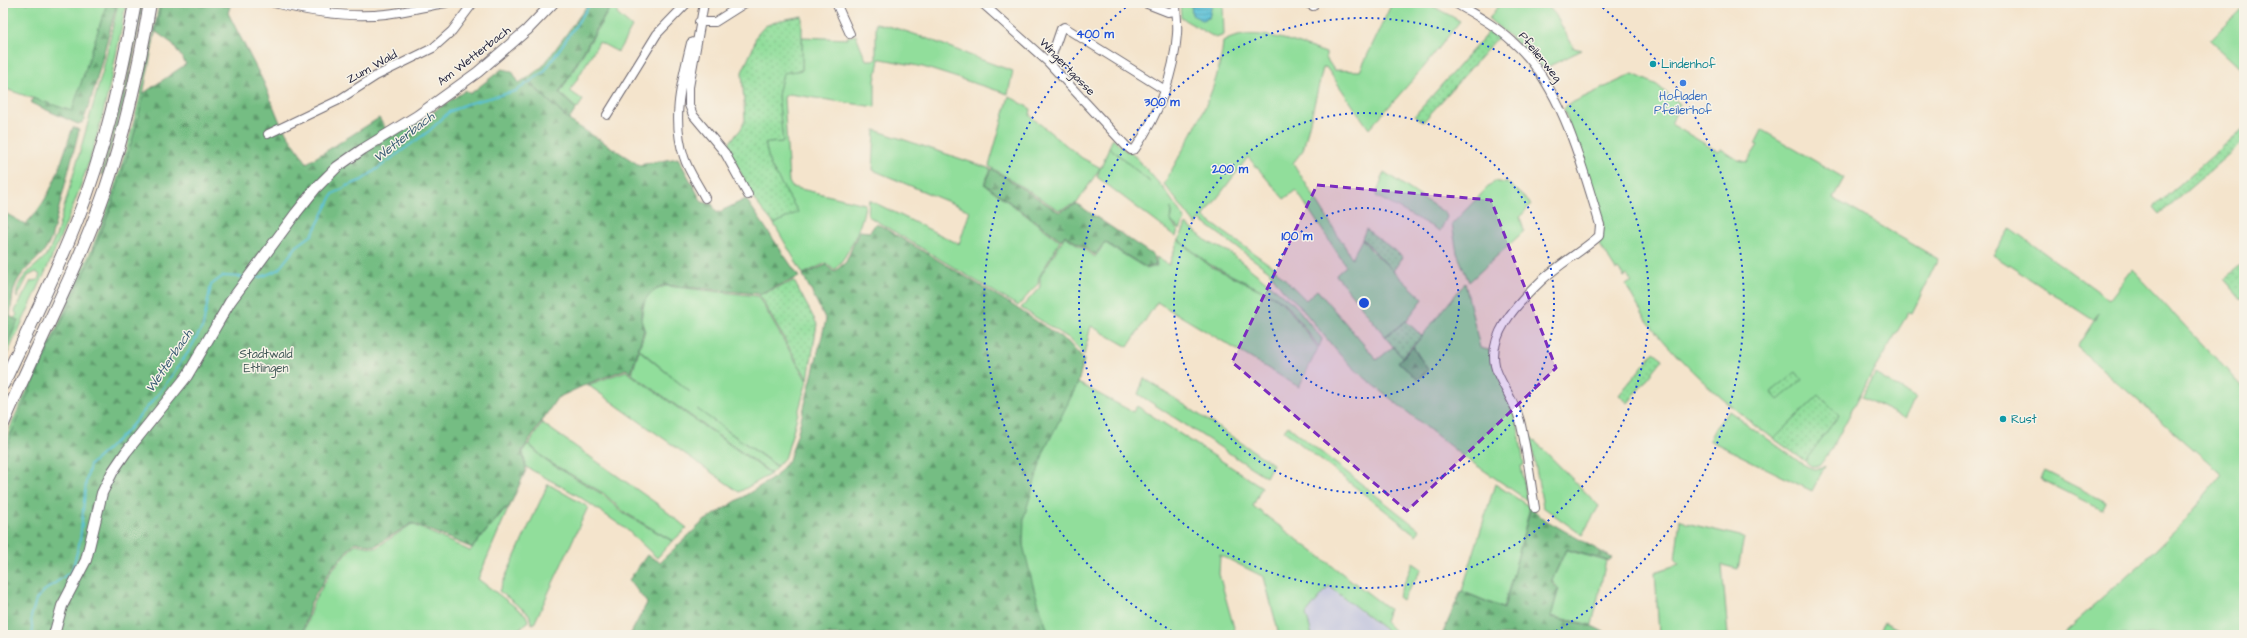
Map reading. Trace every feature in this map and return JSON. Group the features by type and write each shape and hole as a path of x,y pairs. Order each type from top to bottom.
{"highway":[{"path":"3,384 77,220 89,186 113,108 135,3"},
{"path":"3,424 88,235 105,191 130,109 150,3"}],"main road":[{"name":"Am Wetterbach","path":"54,635 62,606 86,560 102,493 109,478 130,448 188,376 230,302 296,213 331,172 349,158 406,124 478,72 527,30 553,3"}],"street":[{"path":"274,3 323,12 364,16 414,6 446,3"},
{"path":"323,12 330,3"},
{"name":"Zum Wald","path":"268,134 337,101 376,76 433,48 452,31 473,3"},
{"path":"607,115 657,34 687,3"},
{"path":"704,3 699,22 697,42 688,87 689,105 693,115 725,153 748,195"},
{"path":"699,22 715,22 745,3"},
{"path":"836,3 850,34"},
{"name":"Wingertgasse","path":"982,3 1048,62 1122,142 1133,150 1149,128 1165,90"},
{"path":"1048,62 1051,58 1061,29 1064,27 1165,90 1177,33 1176,7 1168,12 1145,3"},
{"name":"Pfeilerweg","path":"1455,3 1493,25 1515,43 1542,75 1560,106 1597,215 1601,232 1595,239 1542,280 1518,306 1500,331 1493,357 1497,373 1514,404 1520,421 1535,508"},
{"path":"697,42 692,43 680,89 676,113 684,157 705,198"}],"highlighted area":[{"path":"1317,185 1491,200 1556,368 1407,511 1232,362"}],"shaded area":[{"path":"1329,586 1391,635 1312,635 1306,614"}],"green space":[{"path":"3,3 107,3 72,112 3,88"},
{"path":"107,3 117,3 94,90 83,122 78,124 31,103 33,98 72,111"},
{"path":"118,3 126,3 108,94 82,182 55,251 3,363 3,353 18,321 14,318 17,315 15,311 31,281 38,280 40,275 36,272 28,276 17,298 19,284 48,253 56,236 103,70"},
{"path":"141,3 143,3 126,94 103,174 101,175 127,81"},
{"path":"159,3 161,3 138,120 116,193 86,269 19,413 3,464 6,442 13,421 83,269 113,192 140,99"},
{"name":"Stadtwald Ettlingen","path":"161,3 231,3 228,13 264,83 281,125 307,163 379,118 391,137 415,124 466,90 470,94 502,69 512,71 519,83 525,79 570,121 639,165 678,158 702,202 712,204 717,213 746,199 799,277 759,294 665,285 652,292 647,297 642,309 641,316 644,330 631,373 626,369 587,384 557,398 522,451 526,470 509,508 505,508 472,548 412,523 375,546 355,542 331,569 311,602 302,635 3,635 3,464 19,413 86,269 110,210 134,134 144,93 186,64 173,44 156,32"},
{"path":"589,3 612,3 559,93 576,109 569,120 526,79 543,66"},
{"path":"613,3 619,3 617,14 632,27 618,52 599,42 570,91 583,100 577,109 560,93"},
{"path":"1180,3 1191,3 1191,6 1209,18 1212,3 1223,3 1224,35 1216,38 1181,18"},
{"path":"1392,3 1427,3 1460,21 1424,67 1369,129 1326,67 1323,68 1303,150 1293,163 1352,258 1362,239 1371,250 1423,299 1406,321 1385,336 1336,275 1346,266 1296,190 1284,199 1248,157 1203,217 1273,267 1306,300 1317,290 1377,360 1393,347 1402,357 1398,362 1418,380 1428,370 1413,347 1465,283 1480,348 1492,351 1518,426 1524,465 1521,466 1527,500 1460,454 1360,374 1340,355 1298,304 1283,290 1269,271 1200,220 1196,225 1164,184 1201,116 1209,98 1220,61 1223,42 1235,37 1247,35 1274,37 1288,40 1326,53 1326,58 1334,70 1360,71"},
{"path":"1500,3 1545,3 1555,14 1574,48 1582,50 1543,69 1536,59 1489,19"},
{"path":"2244,6 2244,72 2210,40"},
{"path":"802,16 802,70 783,73 778,95 783,142 765,143 770,165 798,212 774,224 755,201 735,162 724,149 741,129 745,120 742,72 753,48 756,36 765,26 781,20"},
{"path":"876,23 911,33 1013,71 1008,94 923,67 879,59 875,81 875,107 789,94 784,97 789,182 792,187 865,204 864,212 854,240 834,270 826,263 803,274 774,224 798,212 770,165 765,143 783,142 778,95 783,73 802,70 802,37 848,39 847,37 856,35 866,60 876,60"},
{"path":"1492,28 1500,35 1423,122 1415,115"},
{"path":"1633,74 1657,85 1680,104 1671,124 1719,152 1721,149 1738,160 1747,162 1758,145 1755,144 1762,130 1844,178 1833,198 1938,259 1912,313 1909,312 1868,380 1831,450 1819,466 1811,466 1805,461 1839,415 1819,395 1774,439 1723,399 1676,355 1645,318 1626,285 1632,281 1627,275 1624,277 1618,269 1616,270 1600,245 1599,241 1604,227 1564,109 1565,106"},
{"path":"1009,96 1031,109 1030,116 1082,158 1101,168 1113,138 1126,151 1131,152 1164,189 1185,219 1180,230 1171,221 1171,208 1170,221 1178,230 1176,237 1097,177 1100,168 1077,203 1059,210 989,166"},
{"path":"73,127 79,130 51,239 48,246 26,269 16,284 13,293 10,316 18,321 3,353 3,212 25,224 35,214 43,203 55,179"},
{"path":"2244,128 2244,141 2160,214 2154,207"},
{"path":"875,130 991,169 984,184 1060,241 1039,277 1038,284 1018,306 868,216 869,200 959,244 970,211 873,170"},
{"path":"992,169 1059,212 1077,204 1154,256 1156,265 1147,268 1105,242 1095,255 1065,235 1061,240 985,184"},
{"path":"1384,172 1445,213 1447,217 1440,231 1376,196"},
{"path":"1494,181 1505,183 1506,181 1531,204 1520,217 1524,231 1469,282 1457,253 1452,224"},
{"path":"876,223 1006,301 1068,342 1084,360 1078,383 1044,451 1024,517 1023,545 1034,589 1049,635 630,635 647,603 629,580 647,555 660,562 704,521 775,477 789,460 798,432 826,320 803,275 826,265 834,272 846,262 859,231 870,232"},
{"path":"1186,224 1208,242 1229,252 1294,304 1322,339 1319,347 1288,306 1277,298 1209,264 1179,240"},
{"path":"2010,228 2109,300 2132,270 2244,388 2244,635 2061,635 2141,564 2178,528 2222,474 2077,347 2099,313 2093,320 1993,255"},
{"path":"1366,229 1403,257 1393,271 1362,238"},
{"path":"1065,236 1095,257 1105,243 1147,269 1157,266 1156,257 1169,265 1178,240 1210,266 1277,298 1288,308 1318,348 1299,387 1157,302 1128,347 1091,326 1084,355 1070,339 1021,308 1040,287 1040,277"},
{"path":"2244,262 2244,302 2224,279"},
{"path":"794,281 817,324 808,380 759,295"},
{"path":"665,286 758,296 807,381 786,456 777,466 697,409 777,467 771,473 632,374 639,350 690,392 639,349 645,331 641,320 645,299 652,292"},
{"path":"1406,321 1422,336 1402,357 1385,337"},
{"path":"1413,347 1428,370 1418,380 1398,362"},
{"path":"1654,352 1663,359 1628,403 1619,395"},
{"path":"626,371 771,474 739,492 588,385"},
{"path":"1796,372 1802,380 1778,400 1771,392"},
{"path":"1875,374 1916,398 1904,418 1862,397"},
{"path":"1144,378 1273,464 1266,477 1138,394"},
{"path":"1078,383 1133,412 1137,406 1262,487 1253,506 1389,609 1385,621 1399,635 1392,635 1329,586 1306,614 1312,635 1279,635 1264,577 1220,555 1219,574 1236,635 1049,635 1024,555 1023,525 1026,504 1040,461"},
{"path":"1819,395 1839,415 1805,461 1774,439"},
{"path":"1729,411 1801,463 1810,468 1816,469 1825,466 1812,491 1709,440 1715,428"},
{"path":"542,423 656,503 687,528 673,541 624,512 603,493 546,460 529,444"},
{"path":"1288,426 1420,530 1416,535 1284,431"},
{"path":"1530,436 1599,506 1582,535 1543,507"},
{"path":"528,444 546,461 602,494 623,513 672,541 657,558 626,529 577,495 526,467 523,451"},
{"path":"2045,471 2106,502 2102,510 2041,479"},
{"path":"548,484 588,507 534,624 531,623 529,614 499,591"},
{"path":"1495,484 1530,507 1503,608 1462,591"},
{"path":"1531,507 1542,518 1612,558 1608,561 1566,549 1551,582 1558,589 1551,617 1592,626 1610,635 1442,635 1461,591 1504,609"},
{"path":"505,509 508,509 478,579 526,615 528,621 524,626 507,635 303,635 313,603 332,570 355,544 376,548 412,524 470,551"},
{"path":"1680,519 1686,523 1744,537 1738,569 1722,565 1728,635 1659,635 1655,572 1679,564 1675,560"},
{"path":"1566,550 1606,561 1592,625 1551,616 1559,589 1552,581"},
{"path":"1413,563 1422,569 1402,600 1398,597"},
{"path":"1884,622 1910,635 1889,635 1880,629"}],"water":[{"path":"1191,3 1212,3 1209,18 1202,20 1192,15"}],"waterway":[{"name":"Wetterbach","path":"253,278 261,277 278,270 297,246 312,235 333,194 362,180 429,131 449,112 466,104 516,91 544,72 591,3"},
{"name":"Wetterbach","path":"33,635 31,617 36,600 44,591 72,571 80,541 86,482 90,465 127,431 160,392 189,351 203,326 211,285 223,276 244,277"}],"place":[{"name":"Lindenhof","path":"1653,64"},
{"name":"Hofladen Pfeilerhof","path":"1683,83"},
{"name":"Rust","path":"2003,419"}]}
